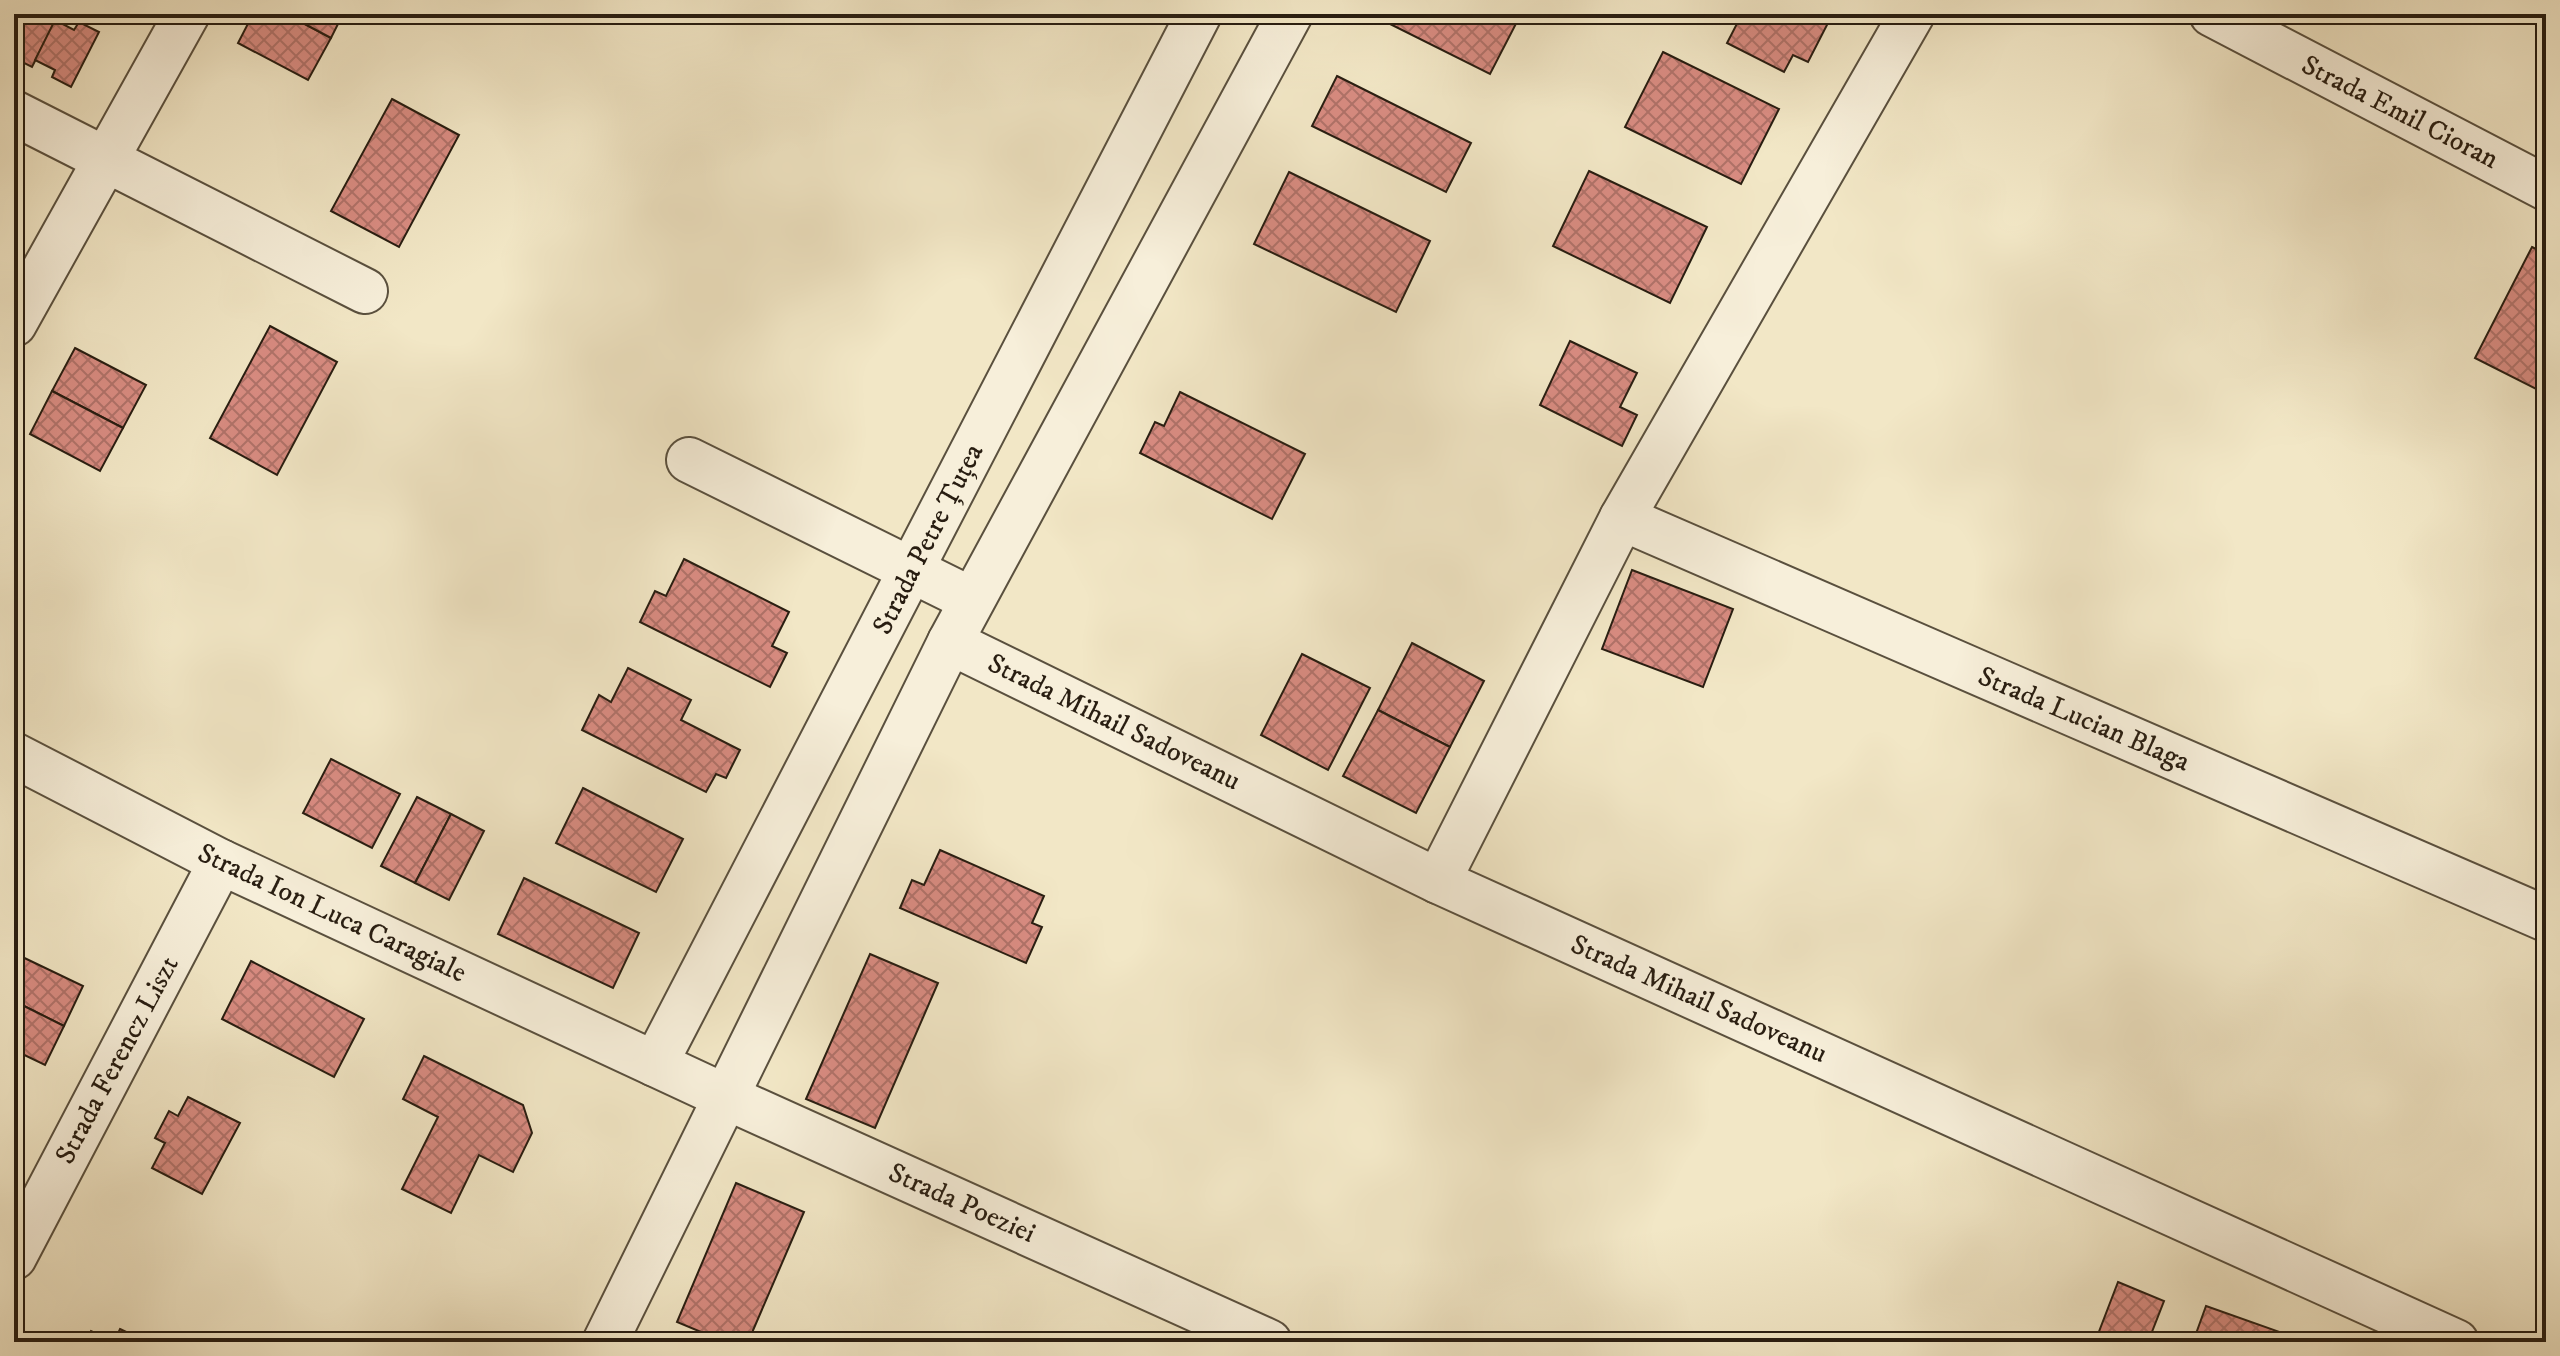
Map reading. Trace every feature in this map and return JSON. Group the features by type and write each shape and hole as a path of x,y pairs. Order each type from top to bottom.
{"street":[{"path":"14,324 187,14"},
{"name":"Strada Petre Țuțea","path":"655,1064 1199,14"},
{"path":"605,1342 950,642 1290,14"},
{"path":"1438,881 1622,518 1912,14"},
{"name":"Strada Emil Cioran","path":"2212,14 2546,188"},
{"path":"14,113 365,291"},
{"path":"689,460 972,600"},
{"name":"Strada Lucian Blaga","path":"1622,518 2546,919"},
{"name":"Strada Mihail Sadoveanu","path":"950,642 1438,881 2456,1342"},
{"name":"Strada Ion Luca Caragiale","path":"14,755 221,862 655,1064"},
{"name":"Strada Ferencz Liszt","path":"14,1257 221,862"},
{"name":"Strada Poeziei","path":"655,1064 1269,1342"}],"building":[{"path":"14,14 59,14 32,67 14,58"},
{"path":"253,14 286,14 331,38 308,80 238,43"},
{"path":"286,14 343,14 331,38"},
{"path":"1375,14 1521,14 1490,74"},
{"path":"1742,14 1810,14 1828,23 1808,62 1793,55 1784,72 1727,43"},
{"path":"55,20 74,30 79,22 99,32 71,87 52,77 55,70 35,60"},
{"path":"1663,52 1779,109 1741,184 1625,127"},
{"path":"1337,76 1471,143 1446,192 1312,126"},
{"path":"392,99 459,135 399,247 331,211"},
{"path":"1589,171 1707,227 1670,303 1553,246"},
{"path":"1289,172 1430,241 1396,312 1254,244"},
{"path":"2532,247 2546,254 2546,394 2475,358"},
{"path":"270,326 337,362 277,475 210,438"},
{"path":"1570,341 1637,373 1620,407 1637,415 1622,446 1540,405"},
{"path":"75,348 146,385 123,428 52,391"},
{"path":"52,391 123,428 100,471 30,434"},
{"path":"1180,392 1305,454 1272,519 1140,453 1155,422 1164,426"},
{"path":"684,559 789,612 772,646 787,653 770,687 640,622 655,591 666,596"},
{"path":"1632,570 1733,609 1703,687 1602,649"},
{"path":"1412,643 1484,681 1450,747 1378,710"},
{"path":"1302,654 1370,688 1328,770 1261,735"},
{"path":"628,668 691,700 681,720 740,750 726,778 716,774 706,792 582,730 599,695 611,702"},
{"path":"1378,710 1450,747 1416,813 1343,776"},
{"path":"331,759 400,794 372,848 303,813"},
{"path":"583,788 683,839 656,892 556,843"},
{"path":"417,797 451,814 415,883 381,866"},
{"path":"451,814 484,831 449,900 415,883"},
{"path":"940,850 1044,896 1032,923 1042,927 1026,963 900,908 912,880 924,885"},
{"path":"524,878 639,933 613,988 498,934"},
{"path":"14,953 83,986 64,1026 14,1001"},
{"path":"870,954 938,983 875,1128 806,1099"},
{"path":"251,961 364,1019 334,1077 222,1019"},
{"path":"14,1001 64,1026 45,1065 14,1050"},
{"path":"424,1056 523,1105 532,1133 513,1172 479,1155 451,1213 402,1189 438,1117 403,1099"},
{"path":"188,1097 240,1123 202,1194 152,1168 165,1143 155,1138 169,1111 178,1116"},
{"path":"736,1183 804,1212 748,1342 725,1342 677,1322"},
{"path":"2118,1282 2164,1301 2148,1342 2095,1342"},
{"path":"2206,1306 2291,1336 2288,1342 2193,1342"},
{"path":"120,1329 147,1342 114,1342"},
{"path":"91,1331 114,1342 85,1342"}]}
